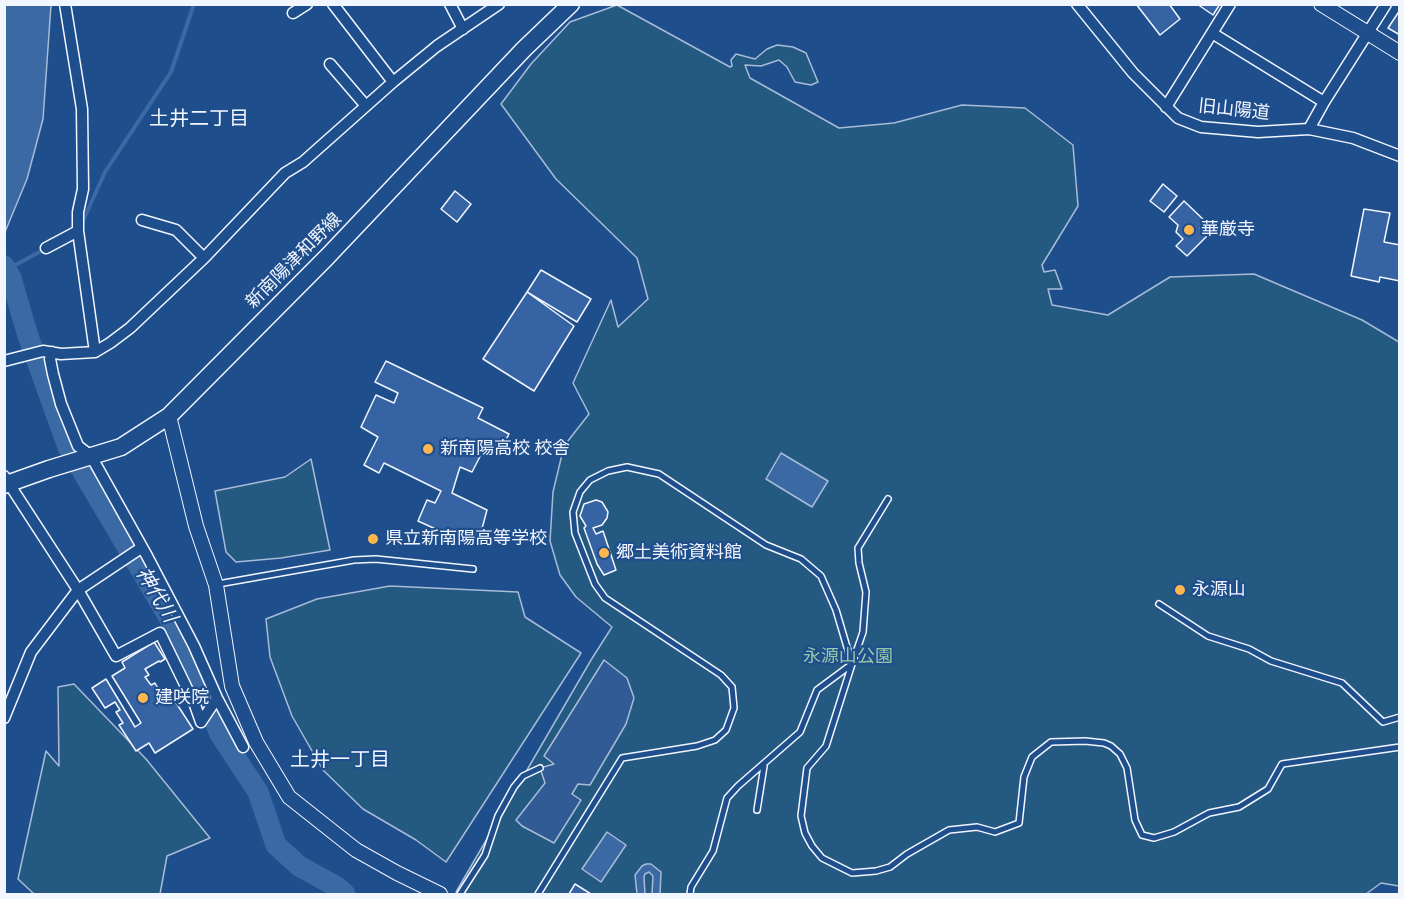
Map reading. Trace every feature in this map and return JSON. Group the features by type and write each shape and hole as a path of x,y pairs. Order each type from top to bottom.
{"main road":[{"name":"新南陽津和野線","path":"6,482 121,447 169,416 327,257 524,50 571,4"}],"street":[{"path":"65,4 82,109 83,189 78,212 78,231 95,352"},
{"path":"293,13 307,4"},
{"path":"333,4 393,82"},
{"path":"450,4 463,29"},
{"path":"4,361 47,352 61,354 95,352 110,343 130,328 204,258 285,173 303,162 437,46 499,4"},
{"name":"旧山陽道","path":"1077,4 1133,73 1178,118 1201,127 1258,132 1309,129 1353,138 1400,156"},
{"path":"1166,107 1230,4"},
{"path":"1321,4 1400,53"},
{"path":"1309,129 1366,33 1386,4"},
{"path":"1212,33 1324,102"},
{"path":"330,64 366,106"},
{"path":"142,220 176,230 204,258"},
{"path":"46,248 78,231"},
{"path":"47,352 61,404 78,446 80,459 141,548 194,646 217,698 243,747"},
{"path":"169,416 196,526 216,585 232,686 256,742 289,797 356,850 440,894"},
{"path":"6,482 78,590 116,656 160,633 201,722 217,698"},
{"path":"4,718 31,652 78,590 141,548"}],"lane":[{"path":"538,894 622,758 697,746 715,740 726,730 734,708 732,687 721,675 605,598 595,584 574,533 573,512 580,492 590,480 608,471 627,467 659,474 766,545 801,559 821,576 836,610 852,664"},
{"path":"888,499 858,548 866,592 863,632 826,746 807,768 801,816 812,846 822,858 852,873 890,867 907,854 949,830 976,828 995,832 1019,823 1024,777 1032,757 1051,742 1085,741 1112,746 1120,754 1127,768 1136,819 1142,836 1154,838 1174,832 1209,813 1239,807 1268,789 1282,764 1400,747"},
{"path":"216,585 354,560 376,559 473,569"},
{"path":"1159,604 1208,636 1249,649 1271,661 1342,683 1383,722 1400,717"},
{"path":"690,894 713,851 727,798 800,732 817,690 852,664"},
{"path":"757,810 764,766"},
{"path":"460,894 485,855 498,816 514,787 523,776 540,768"}],"green space":[{"name":"永源山公園","path":"617,5 730,67 732,66 731,60 736,54 755,59 767,49 777,45 793,47 806,53 818,82 811,85 795,82 787,67 779,60 761,66 745,65 750,78 839,128 894,123 962,105 1025,108 1073,145 1078,206 1042,265 1044,272 1055,270 1062,289 1048,289 1052,305 1108,315 1170,277 1254,274 1362,320 1399,342 1399,886 1381,883 1366,894 463,894 456,892 612,627 576,597 560,575 550,541 553,492 564,446 589,414 573,383 611,300 618,327 648,299 637,258 556,179 501,104 531,64 570,22"},
{"path":"311,459 330,550 236,562 226,552 215,491 285,477"},
{"path":"390,586 518,592 525,617 581,653 446,862 416,840 363,809 323,770 292,716 270,657 266,619 317,599"},
{"path":"74,684 146,759 210,838 167,856 160,894 34,894 18,879 46,751 59,766 58,687"}],"shaded area":[{"path":"5,4 51,5 43,119 27,179 5,232"},
{"path":"781,453 828,481 812,507 766,479"},
{"path":"604,660 627,678 634,698 626,724 590,785 578,784 572,794 581,800 554,843 522,826 516,820 545,783 540,768 554,764 544,756"},
{"path":"607,832 626,845 601,882 582,869"},
{"path":"646,864 651,864 661,872 660,894 652,894 653,876 649,872 644,877 645,894 637,894 635,875"}],"building":[{"path":"1136,4 1169,4 1180,19 1160,35"},
{"path":"1197,4 1220,4 1213,15"},
{"path":"1400,10 1400,35 1388,28"},
{"path":"1163,184 1177,196 1164,212 1150,201"},
{"path":"455,191 471,204 457,222 441,209"},
{"name":"華厳寺","path":"1184,201 1206,222 1200,228 1208,235 1187,256 1176,246 1183,239 1176,232 1178,225 1169,217"},
{"path":"1364,209 1390,213 1384,242 1400,245 1400,281 1380,277 1379,282 1351,276"},
{"path":"541,270 591,299 577,322 527,292"},
{"path":"527,292 574,326 534,391 483,359"},
{"name":"新南陽高校 校舎","path":"386,361 483,408 478,418 509,434 500,451 485,447 472,472 460,467 452,493 487,510 480,536 462,541 418,521 427,500 435,503 441,491 384,463 379,473 364,465 378,437 361,427 376,395 394,403 398,393 375,382"},
{"path":"596,500 602,502 608,512 602,525 593,528 596,534 603,531 616,570 604,575 597,564 584,528 586,526 580,516 584,504"},
{"name":"建咲院","path":"154,642 165,659 145,669 149,675 145,677 151,685 155,683 160,692 157,694 162,702 171,695 193,729 155,753 149,743 136,751 119,725 123,723 116,712 120,710 115,702 105,708 92,688 106,679 135,727 141,723 112,676 125,668 122,662"},
{"path":"575,884 591,894 569,894"}],"waterway":[{"path":"82,223 105,172 171,72 194,4"},
{"path":"6,270 45,249"},
{"name":"神代川","path":"4,266 11,278 28,336 68,447 177,631 220,734 258,792 276,845 299,866 337,887 345,894"}],"place":[{"name":"華厳寺","path":"1189,230"},
{"name":"新南陽高校 校舎","path":"428,449"},
{"name":"県立新南陽高等学校","path":"373,539"},
{"name":"郷土美術資料館","path":"604,553"},
{"name":"永源山","path":"1180,590"},
{"name":"建咲院","path":"143,698"}],"district":[{"name":"土井二丁目","path":"199,119"},
{"name":"土井一丁目","path":"340,760"}]}
